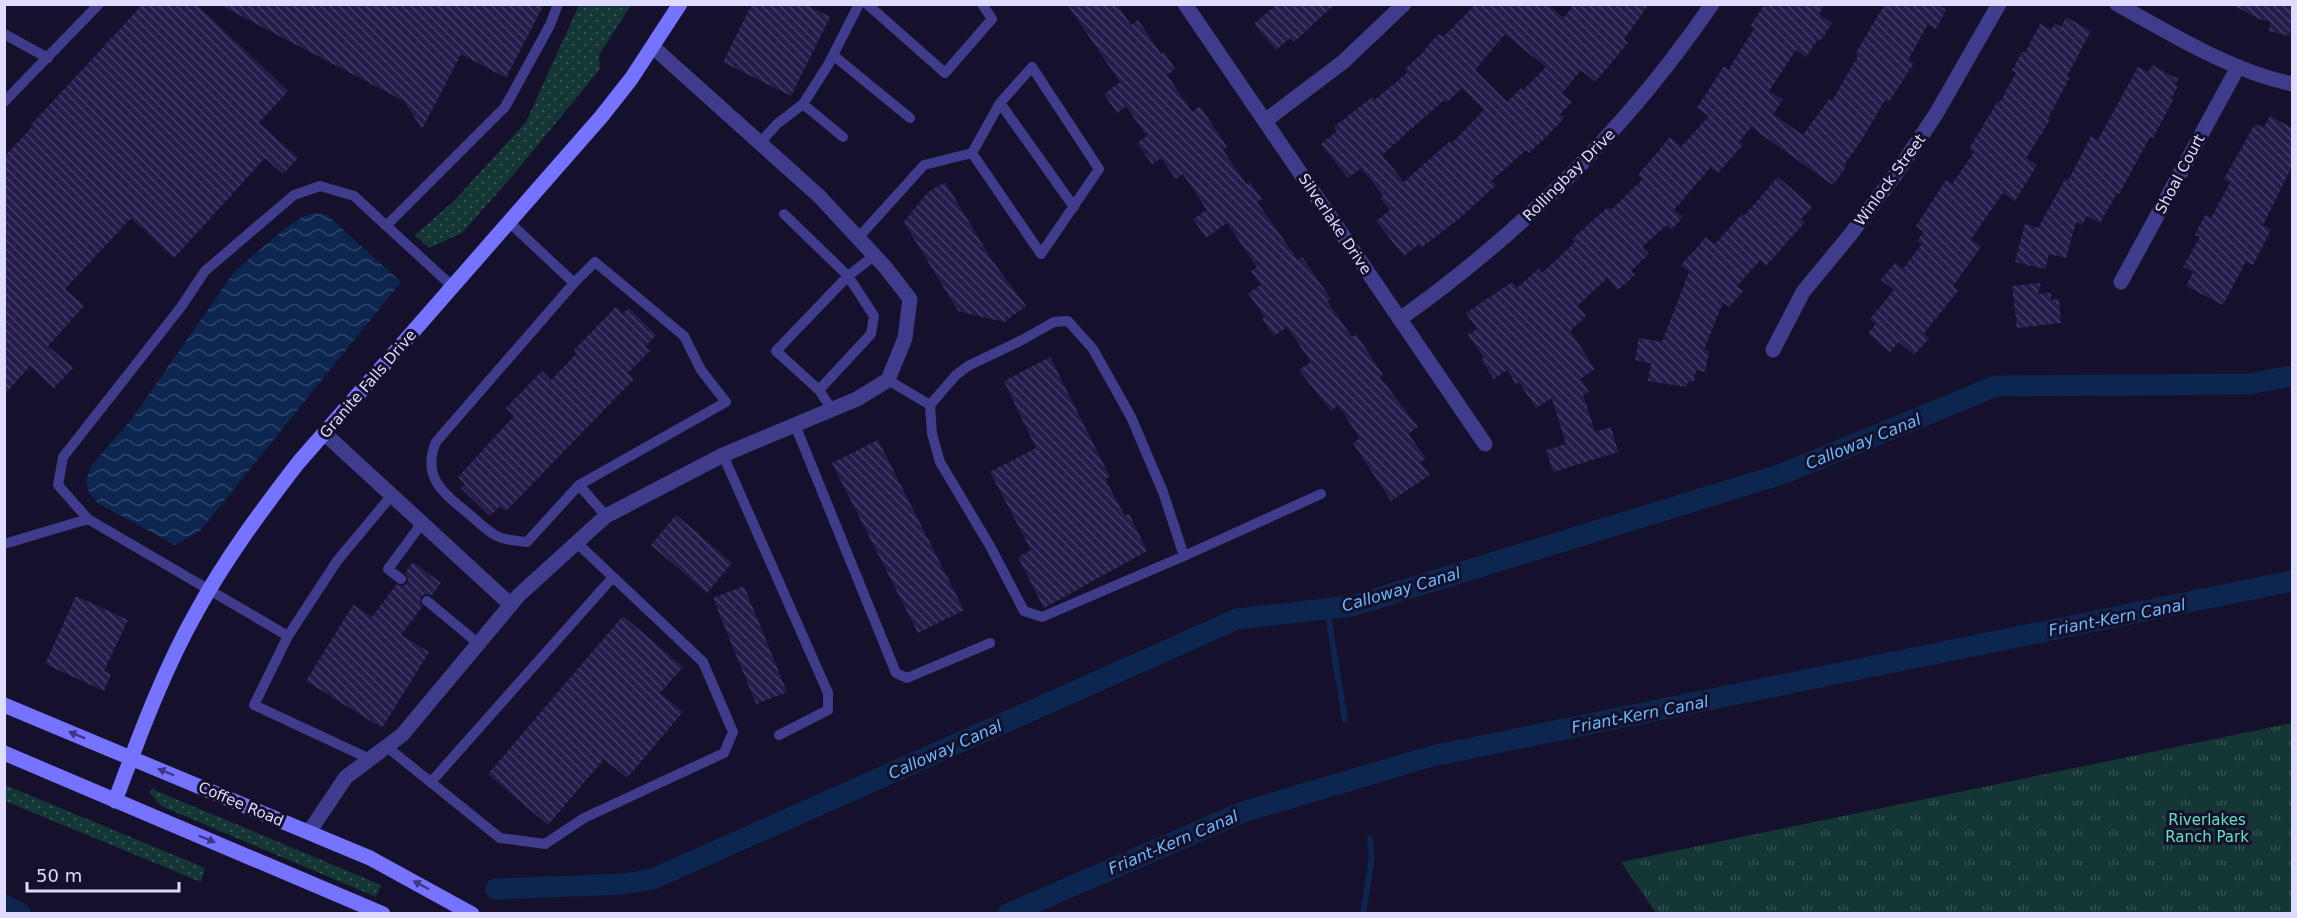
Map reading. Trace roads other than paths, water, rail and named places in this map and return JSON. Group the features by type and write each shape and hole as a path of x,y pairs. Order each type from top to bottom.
{"street":[{"name":"Granite Falls Drive","path":"115,801 167,669 210,589 256,516 324,433 601,117 653,47 680,4"},
{"name":"Silverlake Drive","path":"1185,4 1485,444"},
{"path":"1265,121 1343,62 1404,4"},
{"name":"Rollingbay Drive","path":"1400,319 1474,264 1577,170 1639,102 1712,4"},
{"name":"Winlock Street","path":"1773,350 1803,292 1895,175 1942,105 2000,4"},
{"path":"2117,4 2210,55 2238,67 2292,84"},
{"path":"309,832 346,777 402,735 511,605 606,516 723,455 857,399 888,380 905,338 910,300 875,255 819,196 653,47"},
{"name":"Shoal Court","path":"2121,282 2238,67"},
{"path":"324,433 511,605"},
{"name":"Coffee Road","path":"4,705 370,858 472,914"},
{"path":"4,753 383,914"}],"lane":[{"path":"4,102 99,4"},
{"path":"386,226 505,107 550,25 558,4"},
{"path":"759,144 777,124 803,104 833,55 859,4"},
{"path":"867,4 945,73 992,19"},
{"path":"972,4 992,19"},
{"path":"982,4 992,19"},
{"path":"4,34 48,57"},
{"path":"833,55 910,118"},
{"path":"858,238 924,165 972,153 1000,103 1032,67 1100,169 1041,254 972,153"},
{"path":"1000,103 1074,207"},
{"path":"803,104 843,137"},
{"path":"288,636 88,519 58,485 63,457 181,308 205,271 294,195 320,186 354,196 453,287"},
{"path":"784,214 848,276 874,316 871,334 819,390"},
{"path":"509,222 574,283"},
{"path":"832,410 819,390 776,351 848,276 875,255"},
{"path":"595,262 684,336 701,370 726,402 579,485 526,542 510,540 495,535 444,494 431,471 430,454 436,442 574,283 595,262"},
{"path":"1184,556 1163,492 1131,417 1093,349 1068,321 1053,321 993,356 968,366 956,375 930,405 932,434 940,462 990,546 1024,611 1042,616 1184,556 1321,494"},
{"path":"888,380 930,405"},
{"path":"795,425 896,673 907,678 990,643"},
{"path":"723,455 828,693 828,710 779,735"},
{"path":"579,485 606,516"},
{"path":"370,759 254,705 288,636 338,561 392,495"},
{"path":"4,544 88,519"},
{"path":"401,579 388,569 422,523"},
{"path":"387,747 500,838 545,844 584,818 724,753 733,732 703,662 577,543"},
{"path":"431,782 614,577"},
{"path":"427,601 478,644"}],"water":[{"path":"314,213 327,215 401,282 200,531 175,545 99,504 89,493 86,480 92,465 131,420 234,272 300,218"}],"waterway":[{"name":"Calloway Canal","path":"496,889 624,884 653,879 1237,619 1352,606 1782,474 1996,386 2249,384 2292,376"},
{"name":"Friant-Kern Canal","path":"1008,914 1243,812 1432,756 2292,581"},
{"path":"1327,609 1345,720"},
{"path":"1363,914 1372,857 1370,839"},
{"name":"Friant-Kern Canal","path":"4,905 21,914"}],"park label":[{"name":"Riverlakes Ranch Park","path":"2207,828"}]}
